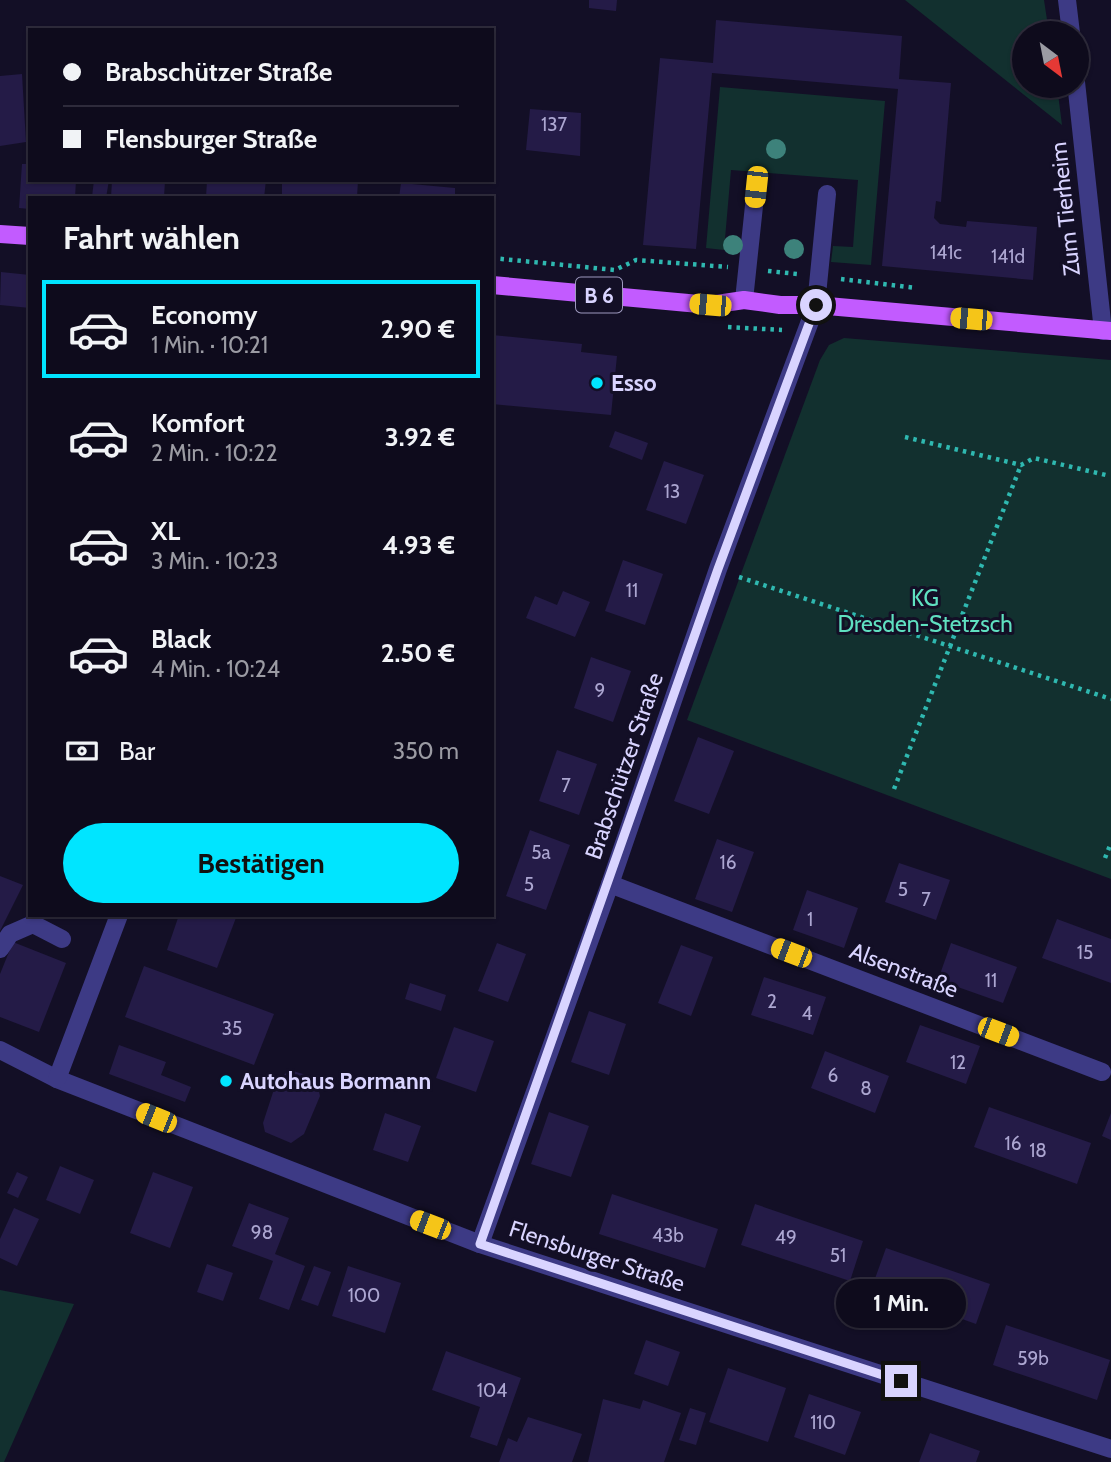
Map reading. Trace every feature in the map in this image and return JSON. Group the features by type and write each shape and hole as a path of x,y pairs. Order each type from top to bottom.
{"main road":[{"path":"0,233 28,236"},
{"name":"B 6","path":"494,285 710,305 744,300 780,305 816,305 1107,331"}],"street":[{"path":"1067,0 1070,21"},
{"name":"Zum Tierheim","path":"1078,98 1107,331"},
{"path":"744,300 756,187"},
{"name":"Brabschützer Straße","path":"480,1244 610,884 718,569 816,305 827,194"},
{"name":"Alsenstraße","path":"610,884 1102,1072"},
{"path":"57,1079 118,917"},
{"path":"0,949 10,934 33,924 62,939"},
{"name":"Flensburger Straße","path":"0,1050 57,1079 480,1244 1111,1449"}],"path":[{"path":"905,437 1021,465"},
{"path":"894,789 1021,465 1034,458 1110,476"},
{"path":"718,569 1111,699"},
{"path":"1105,858 1111,843"}],"green space":[{"path":"905,0 1044,0 1047,21 1012,21 1012,85"},
{"path":"720,87 885,101 871,265 831,262 833,246 853,247 858,180 731,170 724,250 706,248"},
{"path":"1028,98 1059,98 1062,125"},
{"name":"KG Dresden-Stetzsch","path":"844,338 1111,360 1111,879 687,720 820,360 829,345"},
{"path":"0,1290 74,1304 4,1462 0,1462"}],"building":[{"path":"589,0 617,0 616,11 589,8"},
{"path":"716,20 902,36 899,79 951,83 941,202 936,201 934,218 940,224 966,227 967,221 1037,227 1033,280 882,266 898,89 712,73 696,249 643,245 660,58 713,63"},
{"path":"22,74 26,142 0,146 0,76"},
{"path":"530,109 581,113 580,156 526,150"},
{"path":"22,164 28,164 28,182 76,182 75,196 28,196 28,209 19,208"},
{"path":"94,182 109,182 106,196 92,196"},
{"path":"112,182 165,182 164,196 111,196"},
{"path":"207,182 266,182 264,196 206,196"},
{"path":"282,182 358,182 357,196 282,196"},
{"path":"401,183 455,188 455,196 399,196"},
{"path":"1,272 28,275 28,308 0,305"},
{"path":"494,335 582,344 581,352 617,356 611,415 494,404"},
{"path":"615,431 648,443 642,460 609,447"},
{"path":"664,461 704,475 686,524 646,510"},
{"path":"623,560 663,574 645,625 605,611"},
{"path":"563,591 590,602 575,637 526,618 535,596 557,605"},
{"path":"591,657 631,671 613,722 574,708"},
{"path":"698,737 734,751 709,814 674,801"},
{"path":"557,750 597,764 579,815 539,801"},
{"path":"530,830 570,845 546,910 506,896"},
{"path":"717,839 754,852 732,912 695,899"},
{"path":"899,863 950,880 936,920 885,902"},
{"path":"0,876 23,885 0,931"},
{"path":"807,890 858,908 844,948 793,930"},
{"path":"178,917 236,917 217,968 167,950"},
{"path":"1057,919 1111,939 1111,983 1042,958"},
{"path":"13,942 66,963 39,1032 0,1017 0,974"},
{"path":"497,943 526,954 508,1002 478,991"},
{"path":"951,943 1017,967 1003,1003 938,980"},
{"path":"681,945 713,957 691,1016 658,1003"},
{"path":"144,966 274,1014 254,1065 125,1017"},
{"path":"764,977 826,997 813,1035 751,1015"},
{"path":"410,983 446,995 441,1011 405,999"},
{"path":"589,1011 626,1024 609,1075 571,1062"},
{"path":"920,1025 980,1046 966,1084 906,1062"},
{"path":"454,1027 494,1041 476,1092 436,1078"},
{"path":"119,1045 166,1062 161,1075 191,1087 185,1102 109,1074"},
{"path":"825,1051 889,1076 875,1113 811,1088"},
{"path":"290,1070 316,1078 320,1096 304,1134 291,1143 265,1132 263,1123 277,1080"},
{"path":"989,1107 1091,1143 1077,1184 974,1147"},
{"path":"549,1112 589,1126 571,1177 531,1164"},
{"path":"385,1113 421,1126 408,1162 373,1150"},
{"path":"1111,1113 1111,1140 1102,1136"},
{"path":"60,1166 94,1180 80,1214 46,1200"},
{"path":"17,1172 28,1177 18,1198 7,1193"},
{"path":"153,1172 193,1187 170,1248 130,1233"},
{"path":"612,1194 718,1229 705,1268 599,1234"},
{"path":"249,1203 289,1218 275,1254 305,1266 289,1310 259,1299 273,1261 232,1246"},
{"path":"755,1204 863,1241 850,1281 741,1245"},
{"path":"14,1208 39,1219 17,1266 0,1258 0,1239"},
{"path":"886,1248 990,1284 976,1324 872,1287"},
{"path":"207,1264 233,1273 223,1301 197,1292"},
{"path":"314,1266 331,1272 318,1306 301,1300"},
{"path":"348,1266 401,1283 385,1333 332,1316"},
{"path":"1006,1325 1110,1360 1097,1400 993,1365"},
{"path":"646,1340 680,1352 668,1386 634,1374"},
{"path":"446,1351 521,1378 497,1446 470,1437 480,1407 432,1390"},
{"path":"728,1368 786,1388 768,1442 709,1422"},
{"path":"809,1394 861,1412 845,1455 794,1437"},
{"path":"603,1399 640,1409 643,1400 681,1413 664,1462 588,1462"},
{"path":"690,1408 706,1413 696,1445 679,1440"},
{"path":"528,1417 582,1434 572,1462 499,1462 508,1438 517,1442"},
{"path":"930,1433 980,1451 976,1462 919,1462"}],"place":[{"name":"Esso","path":"597,383"},
{"name":"Autohaus Bormann","path":"226,1081"}],"route":[{"path":"816,305 718,569 610,884 480,1244 901,1381"}]}
